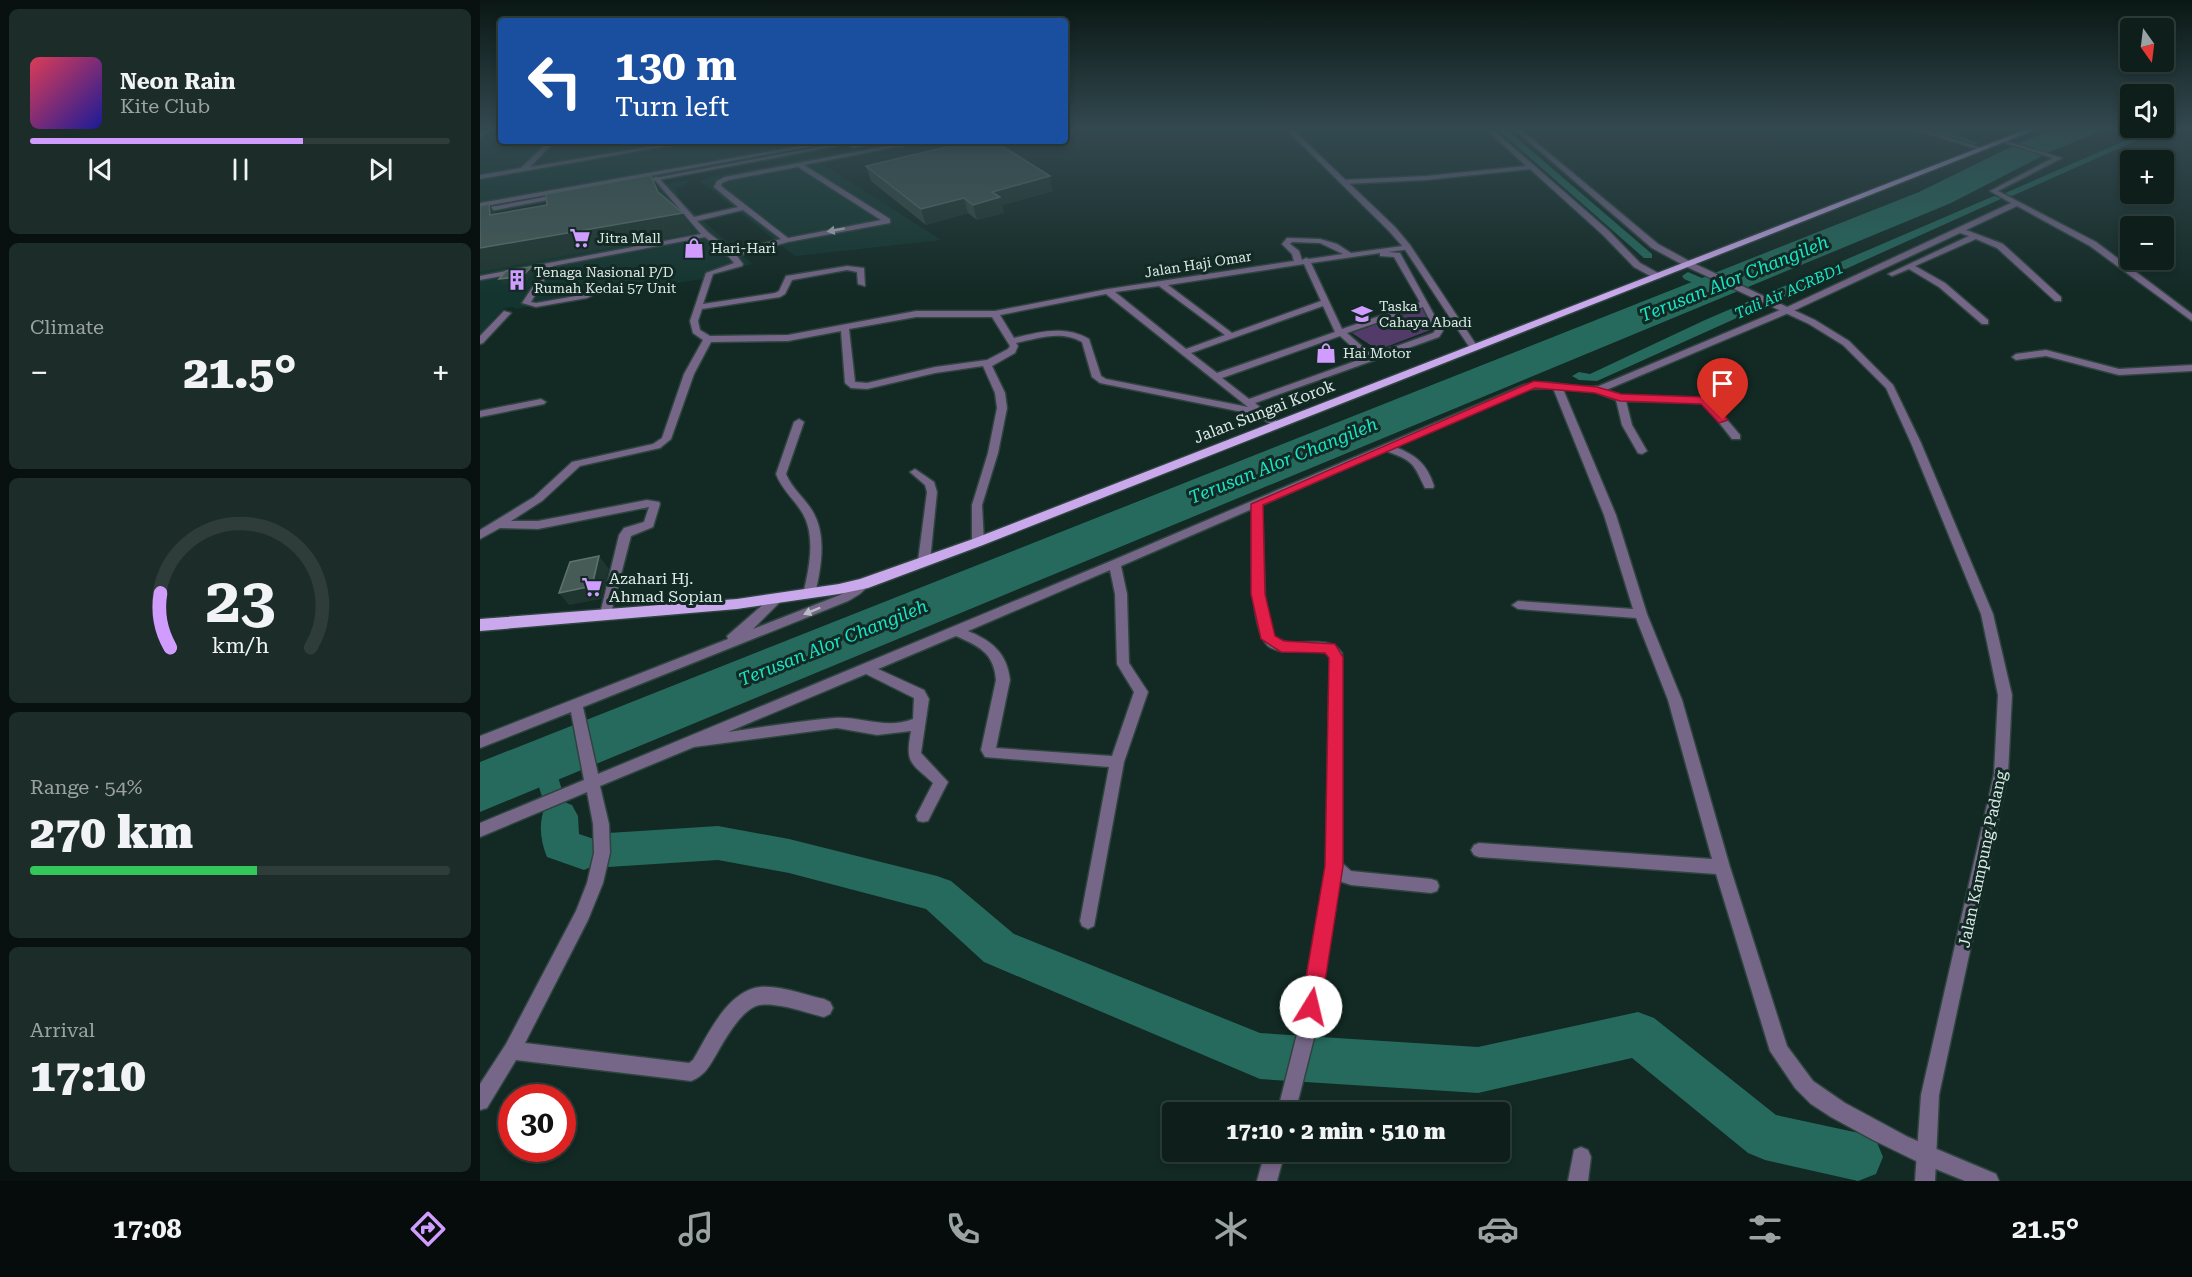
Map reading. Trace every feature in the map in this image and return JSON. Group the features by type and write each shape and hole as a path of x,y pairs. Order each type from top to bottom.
{"main road":[{"name":"Jalan Sungai Korok","path":"480,625 777,599 862,584 978,542 1473,346 1657,276 1693,266 1898,183"}],"street":[{"path":"480,205 602,183"},
{"path":"635,188 663,183"},
{"path":"719,183 717,187 787,240"},
{"path":"732,255 787,240 887,221 828,183"},
{"path":"1344,183 1407,247 1473,346"},
{"path":"1550,183 1636,265 1657,276"},
{"name":"Jalan Kampung Padang","path":"1581,183 1655,246 1783,307 1846,344 1890,387 1981,597 2005,695 2001,774 1930,1095 1925,1181"},
{"path":"2006,183 1993,189 1999,195 2018,202 2093,244 2192,318"},
{"path":"652,191 659,184"},
{"path":"480,211 659,184"},
{"path":"480,535 538,499 576,464 656,446 664,441 688,374 708,339 696,331 694,321 710,273 739,264 732,255 706,235 659,184"},
{"path":"480,217 566,201"},
{"path":"1597,390 1960,230 2018,202"},
{"path":"692,220 745,207"},
{"path":"1960,230 2000,246 2058,299"},
{"path":"480,278 706,235"},
{"path":"1892,274 1976,236"},
{"path":"1348,254 1334,244 1319,239 1290,240 1286,244 1304,261 1341,334 1370,358"},
{"name":"Jalan Haji Omar","path":"708,339 788,338 916,315 995,314 1108,291 1407,247"},
{"path":"1249,402 1440,333 1425,303 1395,254 1304,261"},
{"path":"551,264 526,303 536,305 587,296"},
{"path":"1910,266 1942,285 1985,322"},
{"path":"698,307 777,295 782,292 789,278 847,268 861,270 862,284"},
{"path":"1162,284 1231,336"},
{"path":"1108,291 1276,424"},
{"path":"1186,352 1326,302"},
{"path":"1218,376 1425,303"},
{"path":"480,341 507,313"},
{"path":"845,328 850,382 854,386 867,386 935,370 989,362 1012,351 1013,341 995,314"},
{"path":"1013,341 1055,333 1071,334 1086,341 1097,377 1103,381 1263,413"},
{"path":"2016,357 2046,353 2119,372 2192,368"},
{"path":"978,542 977,505 993,453 1002,408 1000,393 987,366 989,362"},
{"path":"480,830 568,792 591,778 681,744 1115,564 1534,384 1597,390 1620,398 1702,400 1709,404 1736,437"},
{"path":"1557,386 1610,515 1641,614 1675,700 1722,867 1779,1051 1795,1074 1817,1096 1925,1155 1989,1181"},
{"path":"1620,398 1627,425 1642,451"},
{"path":"480,414 541,402"},
{"path":"799,422 780,474 809,515 813,530 815,547 809,594"},
{"path":"1387,448 1413,458 1423,468 1429,486"},
{"path":"915,472 930,484 932,492 924,561"},
{"path":"500,524 528,526 647,503 655,504 651,522 628,531 625,535 606,614"},
{"path":"1257,504 1258,594 1268,639 1281,646 1325,648 1336,653 1334,866 1307,1030 1289,1102"},
{"path":"1088,921 1117,762 1141,692 1124,664 1121,594 1115,564"},
{"path":"480,742 577,710 706,652 844,598 855,592 862,584"},
{"path":"706,652 746,628 777,599"},
{"path":"1518,605 1641,614"},
{"path":"955,630 988,645 1000,659 1003,668 1003,680 988,750 990,753 1117,762"},
{"path":"865,668 919,694 922,699 914,753 918,761 941,782 923,816"},
{"path":"480,1101 512,1050 582,915 595,883 602,853 601,824 577,710"},
{"path":"681,744 837,723 877,729 907,728 919,722"},
{"path":"1479,850 1722,867"},
{"path":"1334,866 1344,876 1351,878 1431,886"},
{"path":"512,1050 691,1072 699,1066 736,1009 748,998 759,995 824,1008"},
{"path":"1578,1181 1581,1157"},
{"path":"1267,1181 1272,1162"}],"shaded area":[{"path":"480,183 623,183 480,209"},
{"path":"671,183 686,183 685,186 676,188 679,199 752,264 702,279 515,309 515,307 504,308 480,334 480,219"},
{"path":"703,183 852,183 941,240 795,256"},
{"path":"1423,306 1433,329 1378,350 1352,333"}],"water":[{"name":"Terusan Alor Changileh","path":"1937,183 1990,183 1951,203 480,812 480,762"}],"building":[{"path":"607,183 654,183 658,192 683,213 480,248 480,206 489,204 490,215 547,205 546,194"},
{"path":"888,183 1024,183 992,192 1000,197 973,205 964,198 921,209"},
{"path":"531,267 523,276 499,279 506,271"},
{"path":"599,556 592,586 559,593 570,562"}],"waterway":[{"path":"1564,183 1648,256"},
{"name":"Tali Air ACRBD1","path":"2008,194 2033,183"},
{"name":"Tali Air ACRBD1","path":"1579,376 1592,378 1710,323 1998,198"},
{"path":"1688,276 1712,287"},
{"path":"542,761 559,816"},
{"path":"559,816 561,845 584,853"},
{"path":"608,850 718,843 789,856 937,894 999,948 1260,1056 1478,1070 1638,1034 1765,1136 1859,1157"}],"place":[{"name":"Jitra Mall","path":"580,238"},
{"name":"Hari-Hari","path":"694,248"},
{"name":"Tenaga Nasional P/D Rumah Kedai 57 Unit","path":"517,280"},
{"name":"Taska Cahaya Abadi","path":"1362,314"},
{"name":"Hai Motor","path":"1326,353"},
{"name":"Azahari Hj. Ahmad Sopian","path":"592,587"}],"route":[{"path":"1311,1007 1334,866 1332,857 1336,653 1330,648 1281,646 1268,639 1260,612 1258,594 1257,504 1534,384 1540,383 1578,390 1597,390 1620,398 1702,400 1707,402 1723,420"}]}
